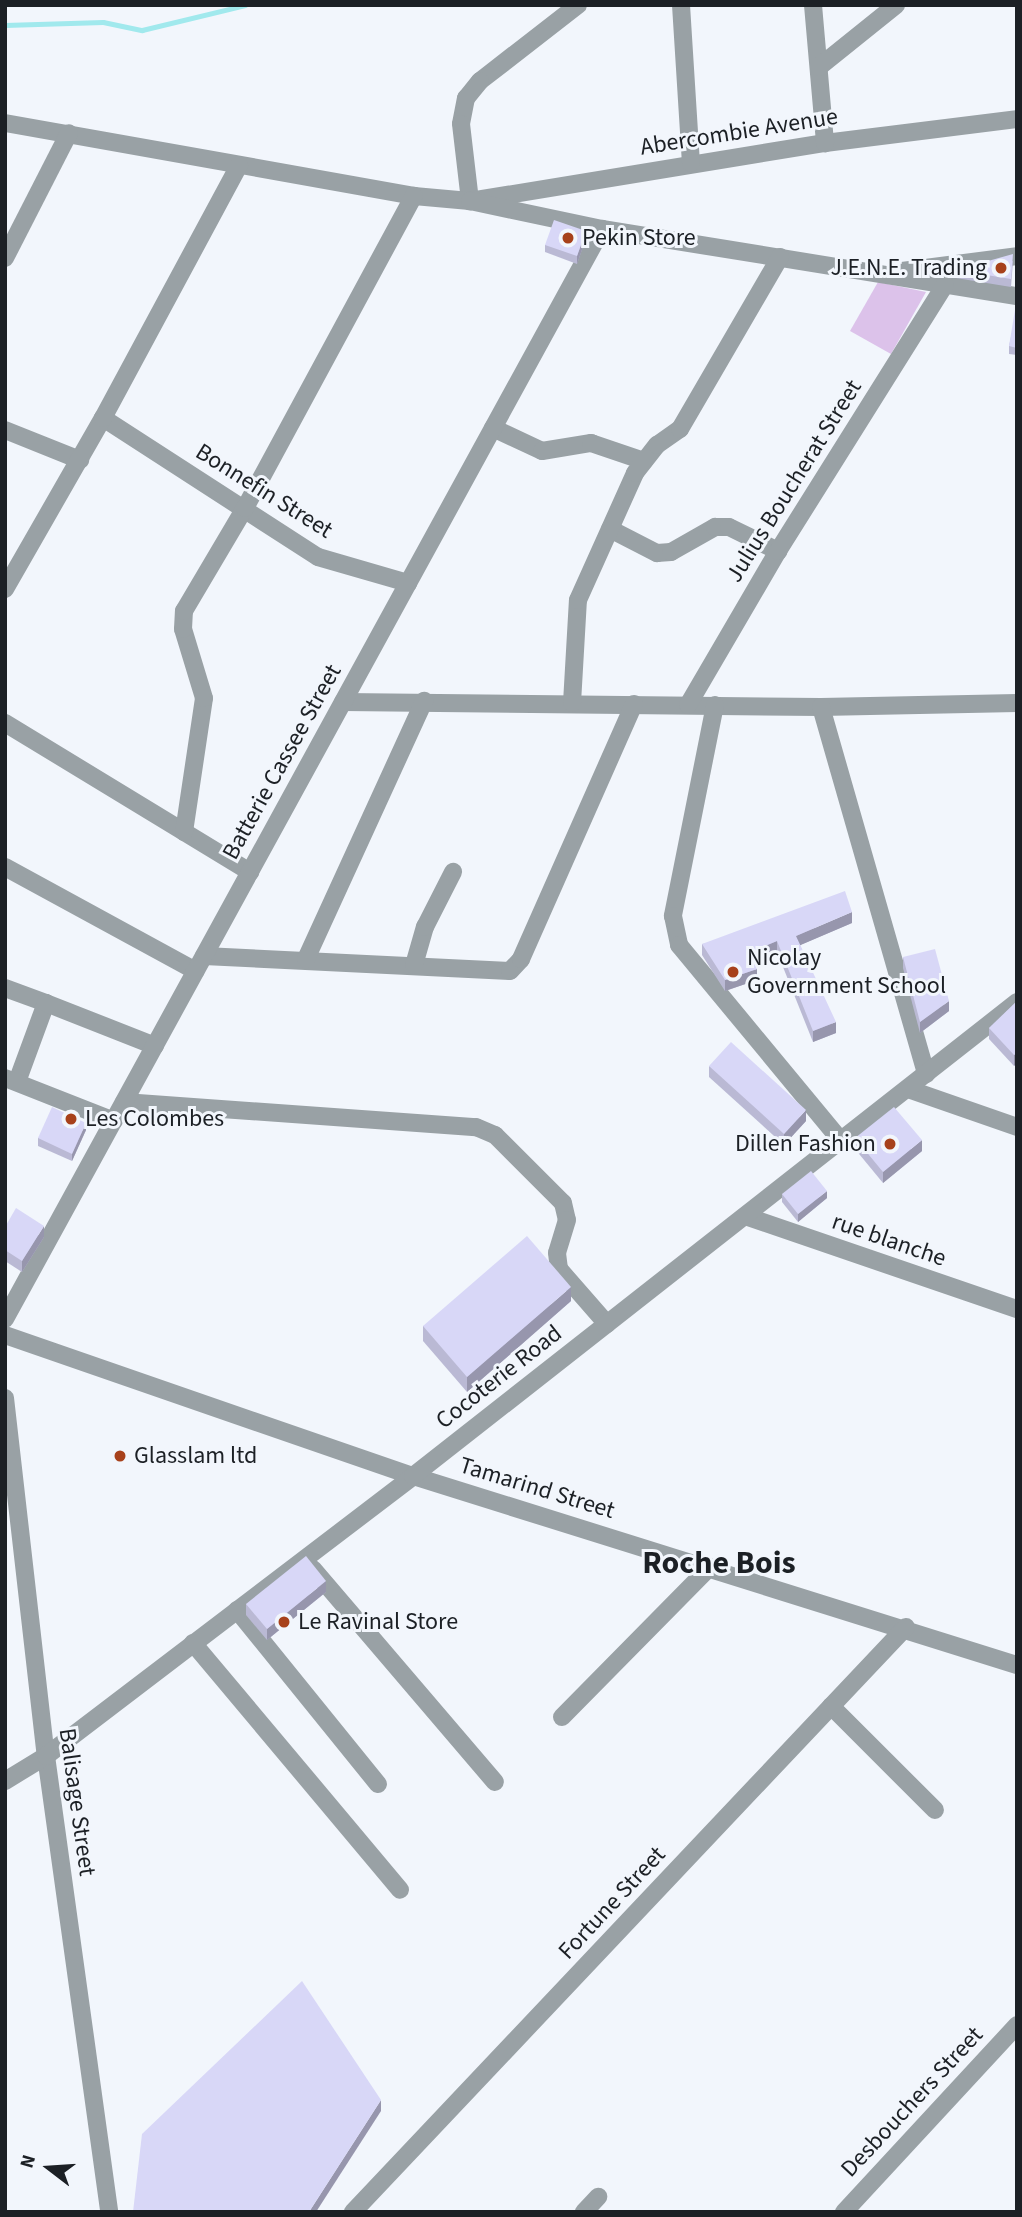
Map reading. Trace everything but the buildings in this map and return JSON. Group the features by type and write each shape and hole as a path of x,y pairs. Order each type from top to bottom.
{"street":[{"path":"470,201 461,124 466,98 480,80 578,5"},
{"path":"681,5 691,163"},
{"path":"813,5 825,143"},
{"path":"820,67 896,5"},
{"name":"Abercombie Avenue","path":"470,201 691,163 1017,119"},
{"path":"5,123 69,132 414,196 470,201 602,229 889,273 1017,296"},
{"path":"5,258 69,132"},
{"path":"5,589 103,418 239,165"},
{"path":"184,832 204,698 183,629 184,611 245,508 414,196"},
{"name":"Batterie Cassee Street","path":"5,1319 602,229"},
{"path":"889,273 1017,256"},
{"path":"572,703 578,600 610,529 644,461 657,444 680,429 780,257"},
{"name":"Julius Boucherat Street","path":"688,705 778,551 945,285"},
{"name":"Bonnefin Street","path":"103,418 318,557 408,583"},
{"path":"494,428 542,451 591,443 644,461"},
{"path":"5,430 79,460"},
{"path":"610,529 657,553 671,552 715,527 729,527 778,551"},
{"path":"306,959 424,701"},
{"path":"343,702 821,707 1017,703"},
{"path":"5,867 200,964 306,959 510,971 516,967 634,704"},
{"path":"715,705 673,916 678,945 841,1142"},
{"path":"821,707 926,1074"},
{"path":"5,723 250,872"},
{"path":"414,965 425,927 453,872"},
{"path":"5,988 155,1046"},
{"name":"Cocoterie Road","path":"5,1781 46,1756 413,1476 1017,1002"},
{"path":"46,1003 11,1080 114,1121"},
{"path":"908,1089 1017,1126"},
{"path":"124,1102 476,1127 495,1135 564,1203 567,1220 557,1253 559,1269 607,1324"},
{"name":"rue blanche","path":"745,1216 1017,1310"},
{"name":"Tamarind Street","path":"5,1335 413,1476 906,1627 1017,1665"},
{"name":"Balisage Street","path":"5,1398 46,1756 109,2212"},
{"path":"304,1559 495,1782"},
{"path":"562,1717 710,1567"},
{"path":"237,1610 378,1784"},
{"name":"Fortune Street","path":"353,2212 906,1627"},
{"path":"193,1643 400,1890"},
{"path":"831,1706 935,1810"},
{"name":"Desbouchers Street","path":"844,2212 1009,2044 1017,2025"},
{"path":"584,2212 598,2197"}],"shaded area":[{"path":"878,282 926,292 891,354 850,331"}],"waterway":[{"path":"5,25 103,22 142,30 245,5"}],"place":[{"name":"Pekin Store","path":"568,238"},
{"name":"J.E.N.E. Trading","path":"1001,268"},
{"name":"Nicolay Government School","path":"733,972"},
{"name":"Les Colombes","path":"71,1119"},
{"name":"Dillen Fashion","path":"890,1144"},
{"name":"Glasslam ltd","path":"120,1456"},
{"name":"Le Ravinal Store","path":"284,1622"}],"district":[{"name":"Roche Bois","path":"719,1563"}]}
